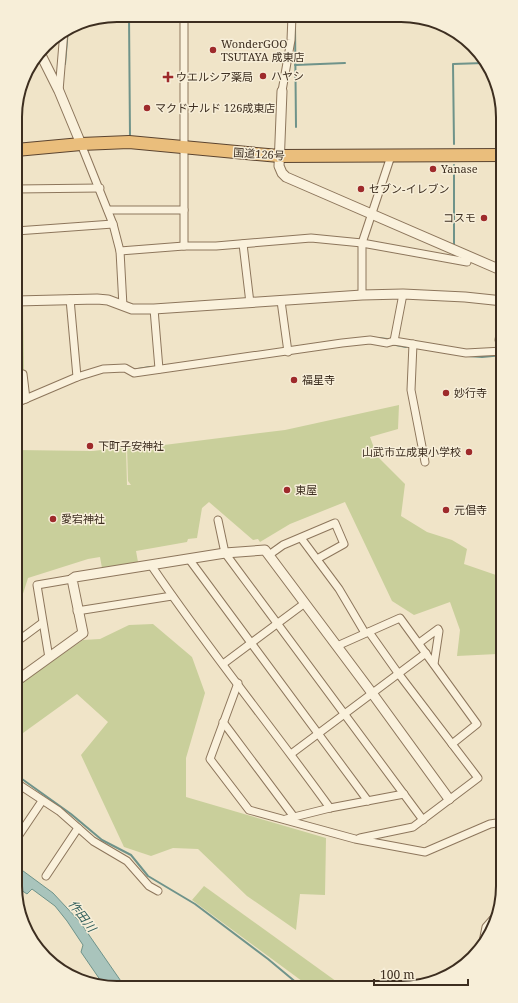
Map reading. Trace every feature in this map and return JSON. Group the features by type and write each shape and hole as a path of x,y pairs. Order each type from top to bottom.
{"highway":[{"name":"国道126号","path":"22,149 81,144 129,142 279,156 496,155"}],"street":[{"path":"184,22 184,246"},
{"path":"292,22 291,40 282,91 279,169 286,177 496,268"},
{"path":"59,91 63,39"},
{"path":"43,58 59,91 100,188 113,224 120,252 123,306"},
{"path":"362,296 362,243 391,156"},
{"path":"22,189 100,188"},
{"path":"108,210 184,210"},
{"path":"22,231 113,224"},
{"path":"120,252 184,246 216,246 311,238 362,243 467,262 468,257"},
{"path":"244,244 250,303"},
{"path":"391,341 403,294"},
{"path":"22,301 97,299 108,300 132,309 154,309 403,294 465,297 496,301"},
{"path":"70,299 77,377"},
{"path":"281,301 288,350"},
{"path":"154,309 159,367"},
{"path":"22,401 77,377 103,369 129,370 134,372 159,367 370,340 391,341 466,353 496,351"},
{"path":"413,344 411,390 425,462"},
{"path":"22,374 26,399"},
{"path":"218,520 224,553 423,820"},
{"path":"268,555 283,545 335,523 344,544 317,559"},
{"path":"301,538 339,589 367,632 478,778 413,827 355,839"},
{"path":"49,658 42,623 37,585 72,579 75,577 151,566 224,553 264,550 372,693 449,799"},
{"path":"189,559 368,801"},
{"path":"151,566 292,754 330,808"},
{"path":"22,677 83,633 77,611 72,579"},
{"path":"77,611 172,596"},
{"path":"223,664 305,603"},
{"path":"337,646 400,618 477,724 452,744"},
{"path":"22,638 42,623"},
{"path":"419,643 438,629 439,632 434,664"},
{"path":"292,754 426,653"},
{"path":"238,684 210,759 249,810 355,839 425,852 490,824 496,823"},
{"path":"223,722 294,817"},
{"path":"22,787 59,811 93,841 127,861 149,886 158,891"},
{"path":"284,819 330,808 404,794"},
{"path":"22,831 42,801"},
{"path":"46,876 78,828"}],"green space":[{"path":"22,305 23,305 24,371 22,371"},
{"path":"399,405 398,429 370,437 377,456 405,484 401,516 427,532 452,540 467,549 464,564 496,575 496,654 457,656 460,630 450,602 414,615 392,601 345,502 290,524 260,542 258,539 253,540 209,502 202,508 197,538 188,539 187,542 136,551 138,562 102,568 100,557 88,559 28,578 22,597 22,450 93,451 126,447 127,485 131,485 128,481 127,446 164,445 285,430"},
{"path":"153,624 192,657 205,693 186,758 186,797 326,838 325,895 300,894 296,930 247,896 198,849 173,848 151,856 124,847 81,755 108,722 77,694 22,733 22,682 83,640 100,639 129,625"},
{"path":"204,886 336,981 302,981 192,900"}],"water":[{"path":"22,870 53,893 80,922 121,981 100,979 81,952 83,945 55,906 32,889 27,894 22,891"}],"waterway":[{"path":"129,22 130,137"},
{"path":"295,25 296,127"},
{"path":"65,64 67,36"},
{"path":"295,65 345,63"},
{"path":"454,144 453,64 479,63"},
{"path":"454,165 454,244"},
{"path":"378,338 387,339 389,341"},
{"path":"391,344 406,347"},
{"path":"468,356 496,356"},
{"path":"132,370 150,367"},
{"path":"22,779 71,814 102,840 131,855 148,876 195,904 268,959 294,981"}],"place":[{"name":"WonderGOO TSUTAYA 成東店","path":"213,50"},
{"name":"ハヤシ","path":"263,76"},
{"name":"ウエルシア薬局","path":"168,77"},
{"name":"マクドナルド 126成東店","path":"147,108"},
{"name":"Yanase","path":"433,169"},
{"name":"セブン-イレブン","path":"361,189"},
{"name":"コスモ","path":"484,218"},
{"name":"福星寺","path":"294,380"},
{"name":"妙行寺","path":"446,393"},
{"name":"下町子安神社","path":"90,446"},
{"name":"山武市立成東小学校","path":"469,452"},
{"name":"東屋","path":"287,490"},
{"name":"元倡寺","path":"446,510"},
{"name":"愛宕神社","path":"53,519"}],"water label":[{"name":"作田川","path":"82,916"}]}
